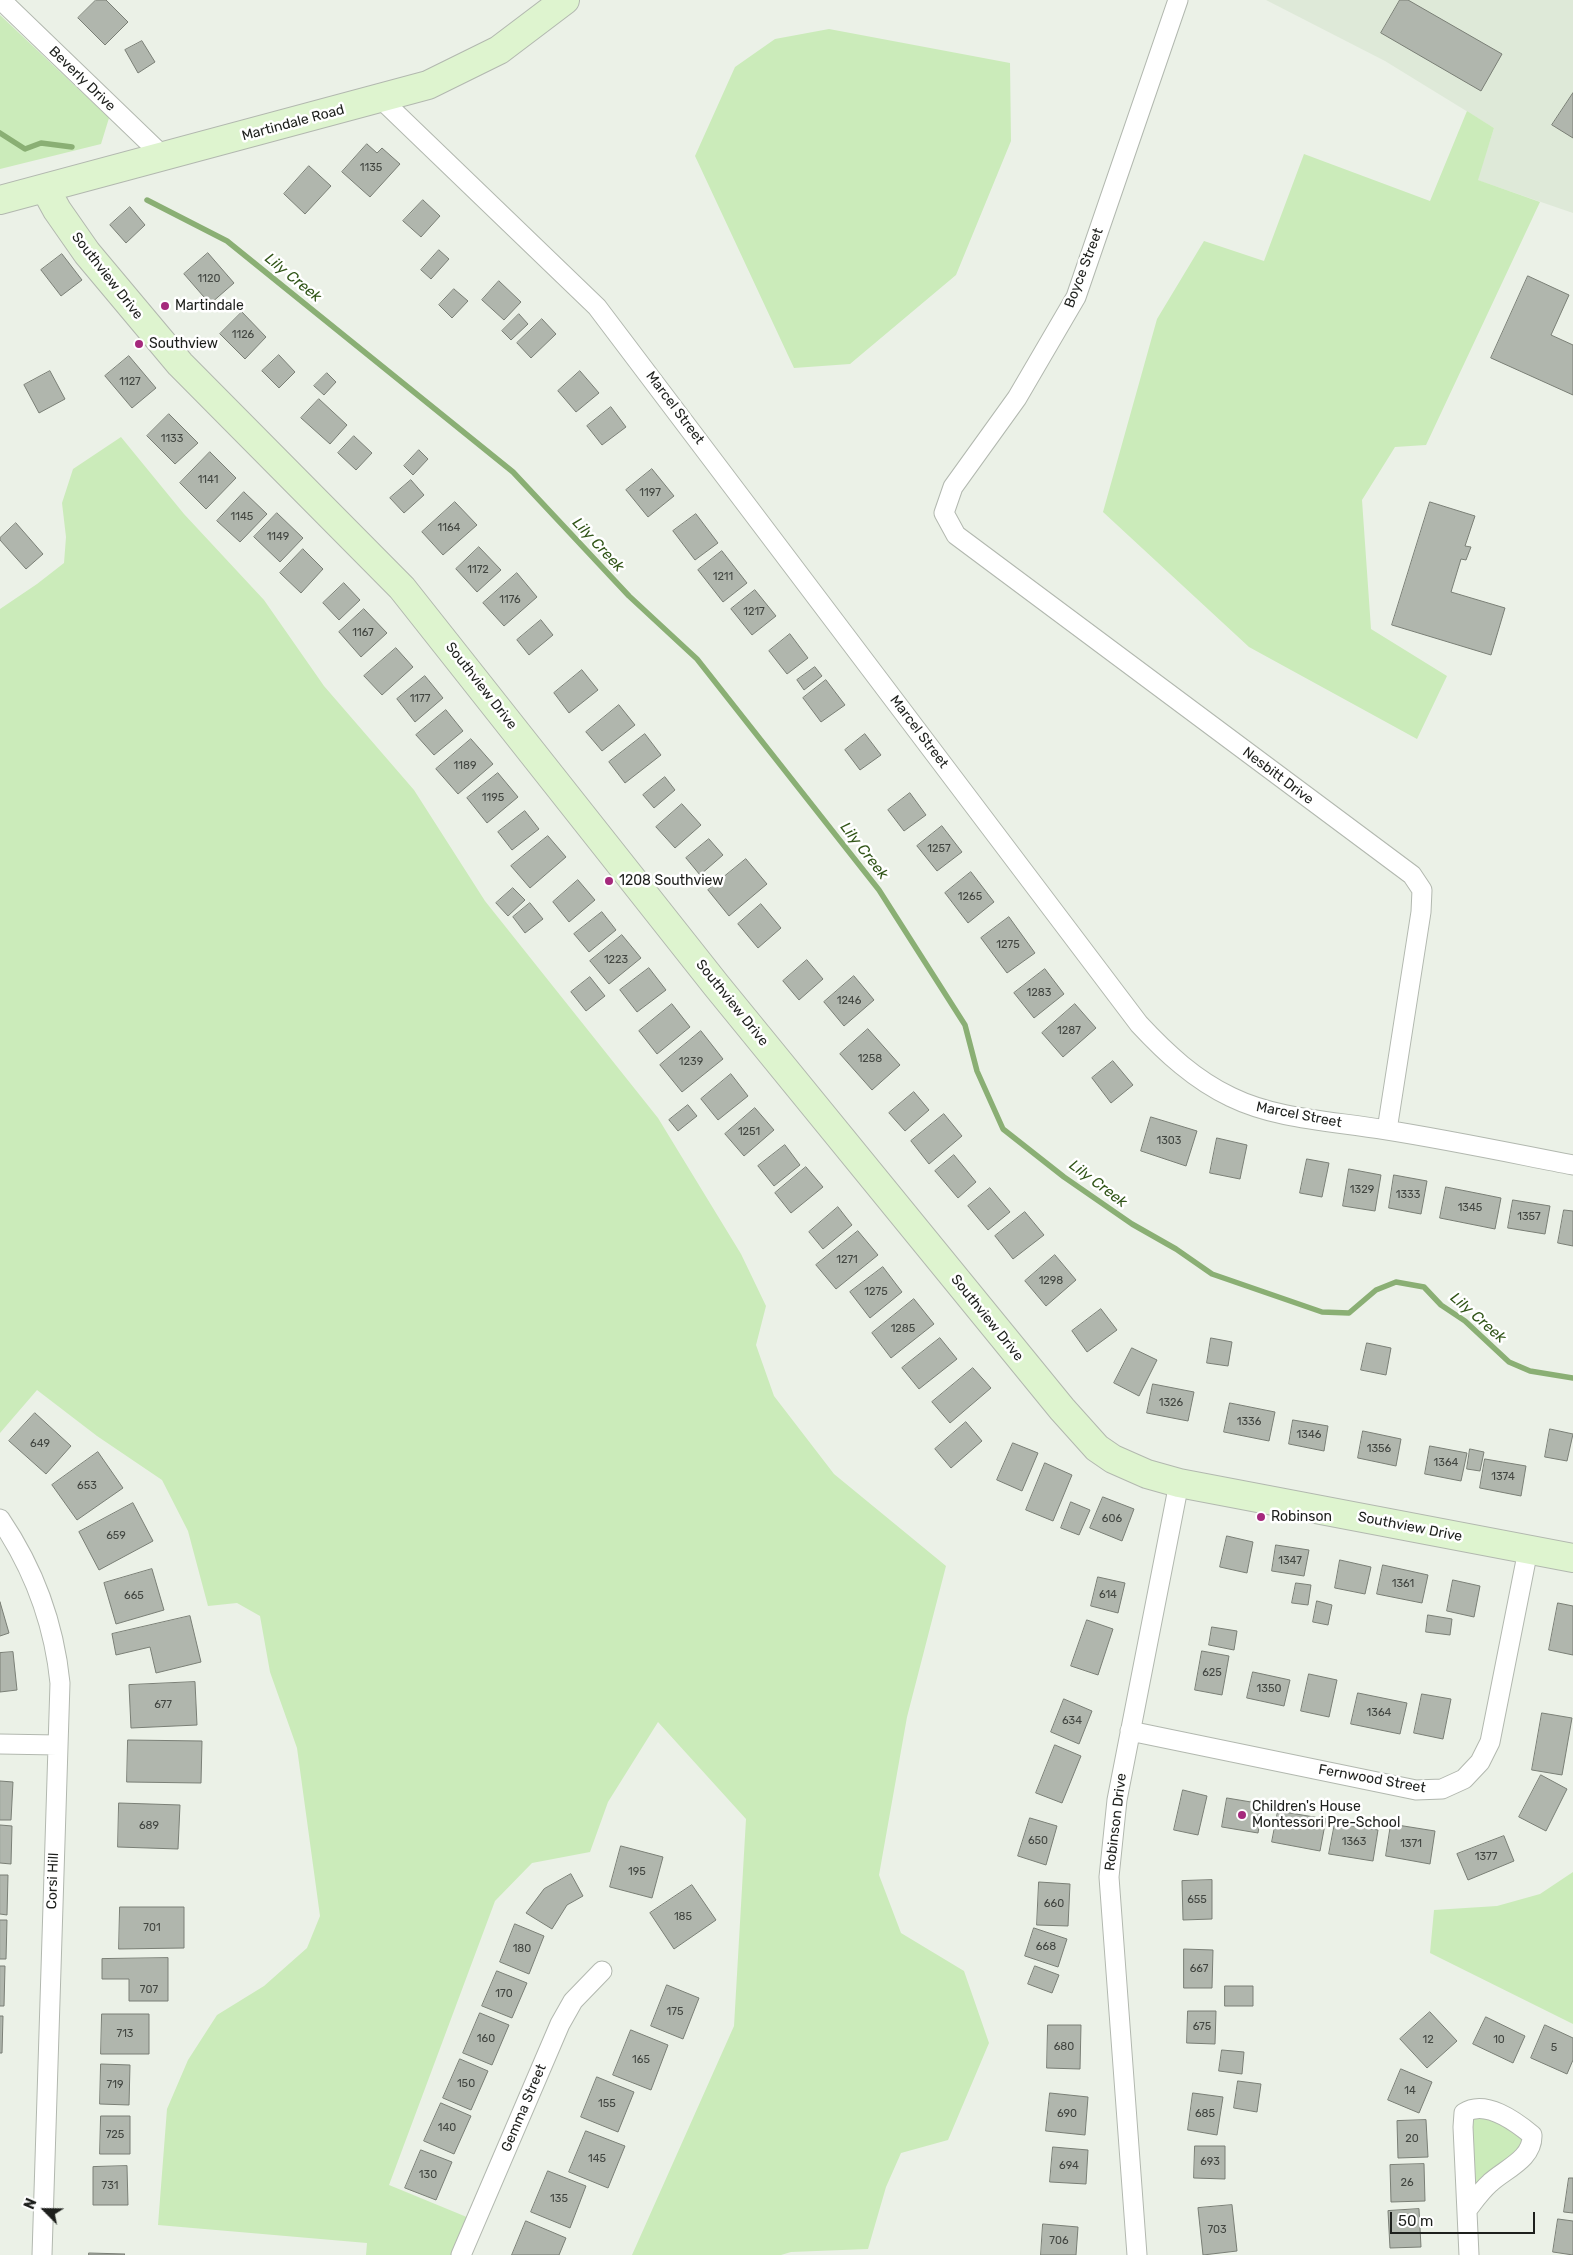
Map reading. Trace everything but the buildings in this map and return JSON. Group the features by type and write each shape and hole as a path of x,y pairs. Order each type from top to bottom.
{"street":[{"name":"Beverly Drive","path":"1,0 164,157"},
{"name":"Martindale Road","path":"0,200 46,190 428,85 500,50 565,0"},
{"name":"Boyce Street","path":"944,513 953,487 1017,398 1076,298 1178,0"},
{"name":"Marcel Street","path":"381,99 597,307 1139,1024 1182,1066 1210,1086 1249,1105 1271,1112 1387,1130 1573,1165"},
{"name":"Southview Drive","path":"46,190 57,210 87,253 180,364 402,588 716,985 1084,1435 1097,1448 1113,1459 1147,1474 1179,1483 1573,1558"},
{"name":"Nesbitt Drive","path":"944,513 956,535 1412,875 1422,890 1421,912 1387,1130"},
{"name":"Robinson Drive","path":"1138,2255 1109,1877 1112,1838 1130,1731 1179,1483"},
{"name":"Corsi Hill","path":"0,1519 14,1540 28,1568 48,1617 58,1661 60,1683 42,2255"},
{"name":"Fernwood Street","path":"1130,1731 1416,1790 1442,1789 1456,1784 1472,1772 1480,1762 1490,1742 1528,1550"},
{"path":"0,1744 57,1746"},
{"name":"Gemma Street","path":"461,2255 560,2024 573,2001 602,1971"},
{"path":"1467,2210 1487,2185 1528,2152 1532,2142 1532,2135 1522,2127 1482,2107 1472,2108 1464,2114 1463,2127 1469,2255"}],"shaded area":[{"path":"1266,0 1573,0 1573,213 1477,180 1494,128 1385,61"}],"green space":[{"path":"0,15 109,118 101,144 0,169"},
{"path":"829,29 1010,63 1011,141 956,275 850,364 794,368 695,156 735,67 775,39"},
{"path":"1467,111 1494,128 1478,180 1540,202 1426,445 1395,447 1362,500 1371,629 1447,676 1417,739 1249,647 1103,512 1157,319 1204,241 1264,261 1304,154 1430,201"},
{"path":"121,437 184,514 264,600 324,686 414,790 485,901 658,1118 741,1254 766,1306 756,1345 774,1396 834,1474 946,1566 907,1717 879,1875 901,1933 964,1971 989,2043 948,2140 901,2153 886,2187 868,2249 791,2252 781,2255 632,2255 734,2026 746,1819 658,1722 608,1802 590,1852 532,1863 495,1901 389,2185 474,2220 459,2255 366,2255 367,2243 158,2225 167,2109 188,2060 217,2015 264,1986 307,1948 320,1916 297,1748 270,1672 260,1616 237,1603 208,1606 188,1531 162,1480 97,1436 37,1390 0,1433 0,609 64,563 66,537 62,503 73,469"},
{"path":"1573,1872 1573,2024 1430,1953 1434,1910 1497,1906 1540,1894"},
{"path":"1473,2110 1530,2136 1468,2207"}],"waterway":[{"name":"Lily Creek","path":"0,133 25,149 41,143 72,147"},
{"name":"Lily Creek","path":"147,200 227,241 513,472 629,596 697,659 879,890 965,1025 977,1071 1003,1129 1064,1177 1132,1224 1176,1249 1212,1274 1322,1312 1349,1313 1376,1290 1396,1282 1424,1287 1441,1305 1465,1321 1509,1362 1530,1371 1573,1378"}],"place":[{"name":"Martindale","path":"165,306"},
{"name":"Southview","path":"139,344"},
{"name":"1208 Southview","path":"609,881"},
{"name":"Robinson","path":"1261,1517"},
{"name":"Children's House Montessori Pre-School","path":"1242,1815"}]}
